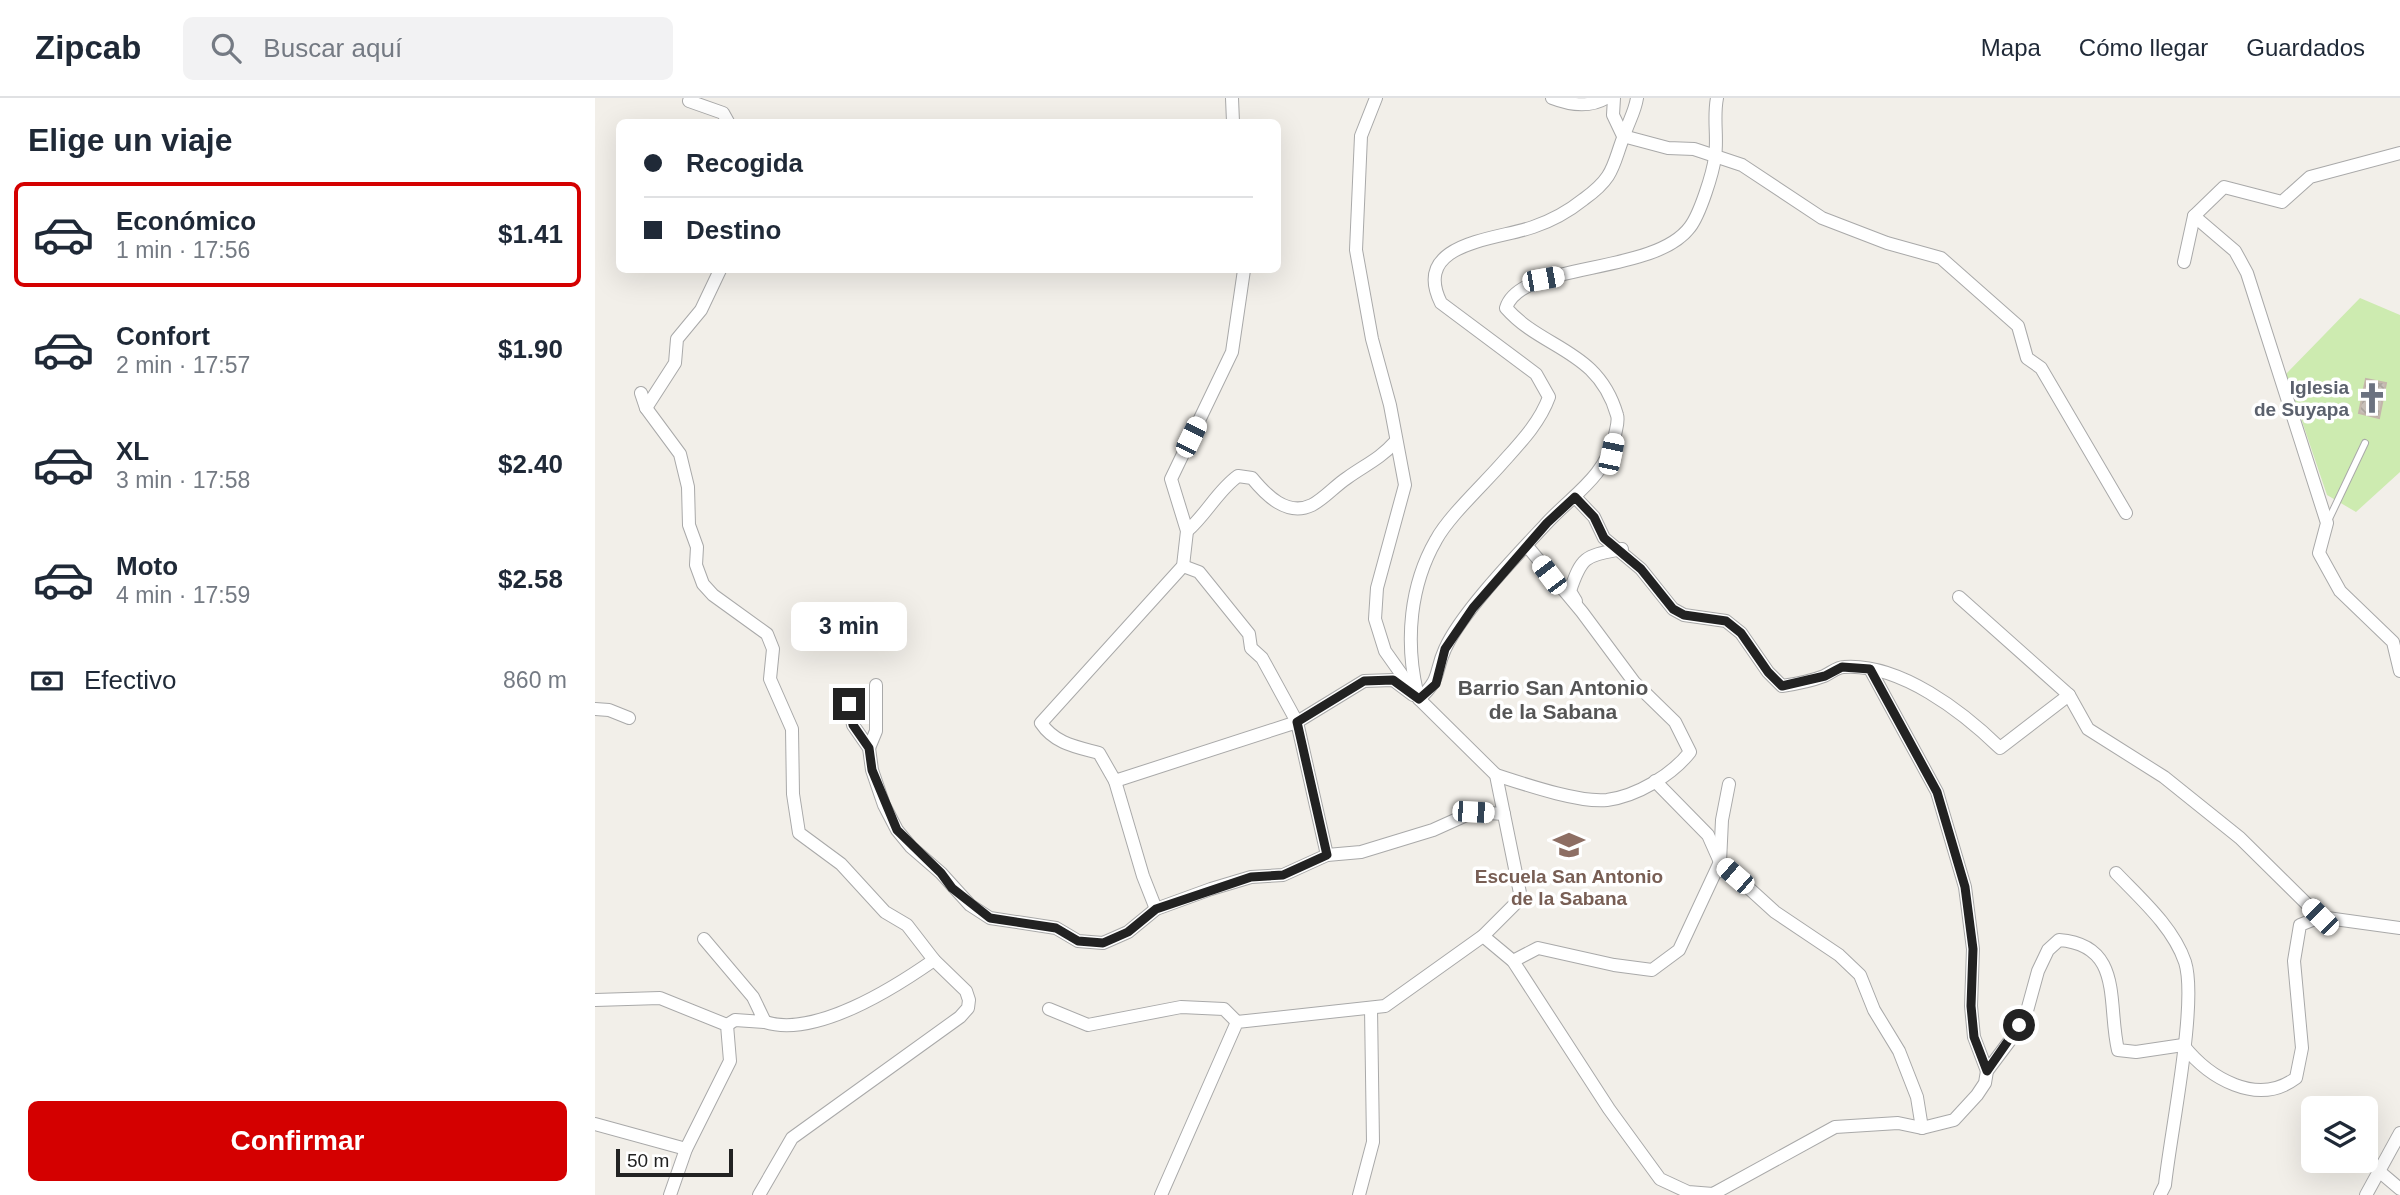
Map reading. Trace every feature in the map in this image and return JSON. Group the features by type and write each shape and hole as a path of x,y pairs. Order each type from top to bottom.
{"street":[{"path":"1232,98 1234,119"},
{"path":"1376,98 1361,136 1356,250 1372,339 1390,405 1405,485 1377,588 1375,619 1385,651 1419,699"},
{"path":"1552,98 1567,104 1595,104 1606,98"},
{"path":"1614,98 1613,115 1623,136 1668,148 1694,149 1742,165 1822,218 1887,243 1941,258 2018,326 2027,358 2041,368 2126,513"},
{"path":"1419,699 1412,672 1415,588 1437,538 1520,444 1543,413 1549,397 1536,374 1441,303 1433,287 1434,275 1444,258 1463,247 1493,235 1529,228 1584,200 1603,183 1618,162 1623,136 1637,98"},
{"path":"1419,699 1436,684 1445,649 1452,638 1527,546 1590,484 1611,454 1619,417 1597,375 1574,353 1521,324 1506,308 1510,296 1522,286 1543,279 1601,268 1673,242 1690,227 1715,156 1717,98"},
{"path":"689,101 723,114 726,119"},
{"path":"2184,262 2194,216 2224,187 2282,202 2309,177 2400,153"},
{"path":"2194,216 2235,251 2247,273 2327,523 2319,553 2340,591 2396,642 2400,671"},
{"path":"646,408 675,363 677,339 701,310 719,273"},
{"path":"1156,909 1143,876 1115,781 1099,753 1067,744 1047,732 1041,723 1183,566 1188,531 1171,480 1232,352 1244,273"},
{"path":"641,393 646,408 680,454 688,487 689,525 697,547 696,565 703,584 713,595 767,634 773,649 770,679 792,729 793,794 799,833 841,864 885,912 907,925 934,960 966,991 969,1000 968,1008 960,1017 792,1139 759,1195"},
{"path":"1188,531 1201,520 1228,483 1238,477 1252,478 1268,497 1286,507 1311,505 1354,473 1379,460 1395,442"},
{"path":"1575,497 1594,517 1604,538 1622,549 1673,609 1684,615 1726,621 1741,633 1768,672 1782,686 1825,676 1842,667 1870,669 1938,696 1966,716 2000,748 2069,695"},
{"path":"1115,781 1297,722 1364,681 1393,680 1419,699 1496,775 1550,792 1605,800 1655,781 1678,767 1690,752 1675,722 1634,682 1582,612 1527,546"},
{"path":"1582,612 1570,591 1578,566 1589,555 1622,549"},
{"path":"1183,566 1199,572 1249,634 1251,648 1262,658 1297,722 1327,855"},
{"path":"1959,597 2069,695 2088,729 2164,777 2240,838 2320,917"},
{"path":"1870,669 1937,792 1965,887 1973,949 1971,1006 1974,1037 1987,1071"},
{"path":"869,748 876,731 876,685"},
{"path":"849,704 853,725 869,748 876,782 897,830 941,873 952,888 990,918 1056,928 1078,941 1103,943 1128,932 1156,909 1251,877 1283,875 1327,855 1361,852 1433,830 1473,812 1504,814"},
{"path":"595,709 609,710 629,718"},
{"path":"1237,1022 1385,1006 1483,936 1521,898 1496,775"},
{"path":"1655,781 1708,835 1720,862 1775,912 1839,955 1860,975 1874,1010 1899,1051 1917,1097 1922,1128"},
{"path":"1513,961 1538,948 1613,965 1652,970 1679,950 1720,862 1722,820 1729,784"},
{"path":"2116,873 2170,933 2185,963 2188,1000 2165,1185 2160,1195"},
{"path":"2183,1045 2197,1063 2215,1077 2256,1089 2282,1088 2296,1077 2302,1048 2294,961 2300,925 2320,917 2400,928"},
{"path":"1483,936 1513,961 1609,1109 1660,1179 1688,1192 1713,1194 1835,1127 1898,1123 1922,1128 1954,1120 1977,1095 1985,1083 1987,1071 2022,1020 2038,971 2048,950 2059,940 2079,942 2096,953 2113,988 2112,1026 2118,1050 2136,1052 2183,1045"},
{"path":"704,939 753,997 765,1022"},
{"path":"727,1026 735,1020 779,1026 847,1011 899,985 934,960"},
{"path":"595,1000 660,998 727,1026"},
{"path":"1049,1009 1088,1025 1181,1007 1224,1009 1237,1022"},
{"path":"1359,1195 1373,1142 1371,1008"},
{"path":"1161,1195 1237,1022"},
{"path":"670,1195 686,1149 730,1061 727,1026"},
{"path":"595,1124 686,1149"},
{"path":"2366,1195 2400,1133"},
{"path":"2380,1172 2400,1189"}],"lane":[{"path":"2327,523 2365,443"}],"green space":[{"path":"2360,298 2400,315 2400,472 2356,512 2327,495 2286,374","holes":["2366,379 2386,384 2378,418 2359,413"]}],"building":[{"name":"Iglesia de Suyapa","path":"2366,379 2386,383 2379,418 2359,413"}],"place":[{"name":"Iglesia de Suyapa","path":"2372,398"},
{"name":"Escuela San Antonio de la Sabana","path":"1569,845"}],"district":[{"name":"Barrio San Antonio de la Sabana","path":"1553,699"}],"route":[{"path":"849,704 853,725 869,748 872,770 884,805 897,830 911,847 941,873 952,888 990,918 1056,928 1078,941 1103,943 1128,932 1156,909 1251,877 1283,875 1327,855 1297,722 1364,681 1393,680 1419,699 1436,684 1445,649 1473,608 1547,523 1575,497 1594,517 1604,538 1622,549 1658,588 1673,609 1684,615 1726,621 1741,633 1768,672 1782,686 1825,676 1842,667 1870,669 1937,792 1965,887 1973,949 1971,1006 1974,1037 1987,1071 2019,1025"}]}
